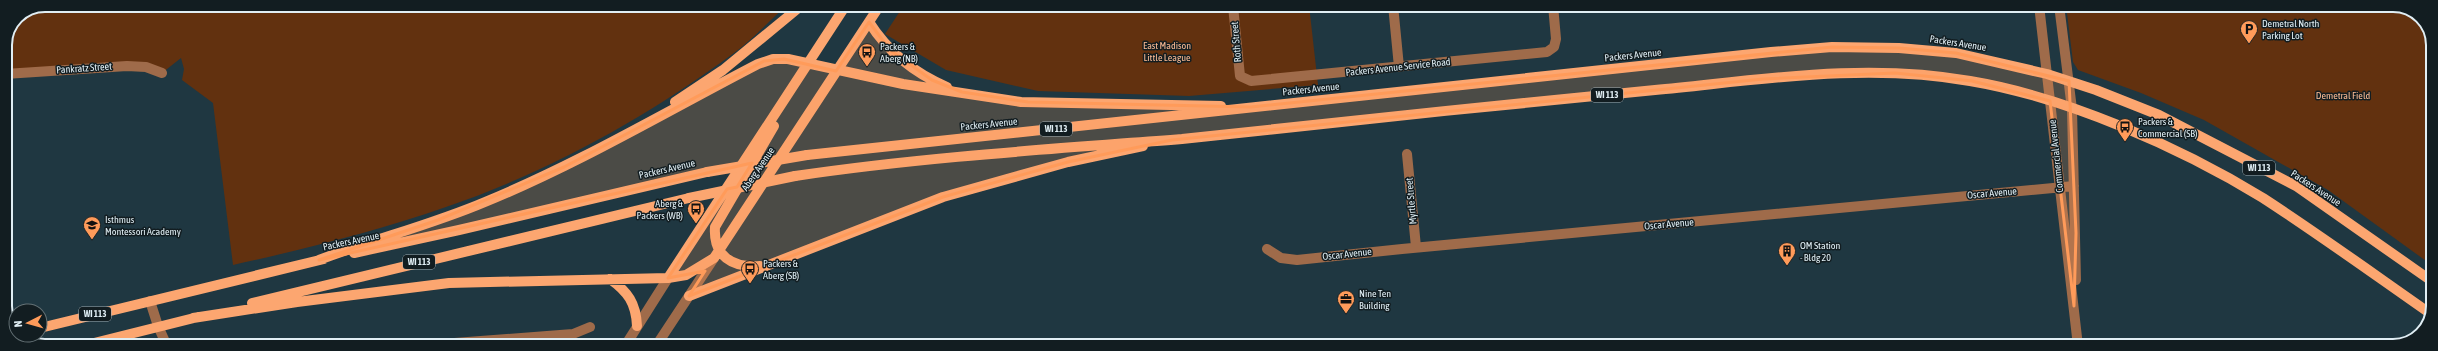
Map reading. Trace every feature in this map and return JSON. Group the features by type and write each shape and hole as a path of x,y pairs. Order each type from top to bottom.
{"main road":[{"path":"638,127 723,70 793,12"},
{"name":"Aberg Avenue","path":"668,278 841,12"},
{"name":"Aberg Avenue","path":"716,254 875,12"},
{"path":"869,22 890,50 914,70 932,80 962,92"},
{"name":"Packers Avenue","path":"48,326 319,260 459,230 707,172 807,155 1138,121 1251,107 1771,52 1832,47 1899,48 1956,53 2047,74 2159,115 2296,186 2426,277"},
{"path":"319,260 484,203 564,168 638,127 764,61 784,59 836,71 1028,102 1251,107"},
{"name":"WI 113","path":"109,339 689,198 795,176 1065,147 1172,140 1825,73 1895,72 1972,81 2050,101 2146,136 2261,198 2426,311"},
{"path":"716,254 714,237 716,221 771,135 775,116"},
{"path":"689,296 943,197 1068,162 1172,140"},
{"path":"716,254 742,265 767,266"},
{"path":"193,318 297,302 449,283 668,278 686,276 716,254"},
{"path":"610,279 623,289 632,299 637,326"}],"street":[{"name":"Roth Street","path":"1234,12 1238,65 1242,78"},
{"path":"1394,12 1399,67"},
{"name":"Packers Avenue Service Road","path":"1242,78 1251,82 1547,52 1554,47 1556,39 1554,12"},
{"name":"Commercial Avenue","path":"2040,12 2077,339"},
{"name":"Commercial Avenue","path":"2060,12 2072,109 2076,275 2074,306"},
{"name":"Pankratz Street","path":"12,74 127,66 146,67 162,73"},
{"name":"Myrtle Street","path":"1407,154 1416,247"},
{"name":"Oscar Avenue","path":"1267,249 1281,258 1297,260 1416,247 2074,186"},
{"name":"Aberg Avenue","path":"661,339 716,254"},
{"name":"Aberg Avenue","path":"630,339 668,278"},
{"path":"150,301 158,326 164,339"},
{"path":"507,339 573,334 590,327"}],"highlighted area":[{"path":"869,22 890,50 932,80 962,92 1028,102 1251,107 1832,47 1899,48 1956,53 2069,81 2076,233 2074,306 2050,101 1972,81 1895,73 1763,79 1172,140 1068,162 943,197 689,296 705,271 668,278 727,189 737,187 752,163 319,260 438,220 564,167 764,61 784,59 836,71"}],"green space":[{"path":"45,12 780,12 741,48 701,77 632,121 559,160 484,193 420,216 341,239 233,265 213,103 182,80 184,69 181,58 162,73 146,67 12,74 12,45 14,32 22,22 32,14"},
{"name":"East Madison Little League","path":"899,12 1310,12 1318,85 1189,96 1038,91 946,70 885,34"},
{"name":"Demetral Field","path":"2067,12 2398,12 2410,16 2422,28 2426,43 2426,261 2328,190 2204,120 2141,93 2078,70 2073,62"}],"place":[{"name":"Demetral North Parking Lot","path":"2249,44"},
{"name":"Packers & Aberg (NB)","path":"867,67"},
{"name":"Packers & Commercial (SB)","path":"2125,142"},
{"name":"Aberg & Packers (WB)","path":"696,224"},
{"name":"Isthmus Montessori Academy","path":"92,240"},
{"name":"OM Station - Bldg 20","path":"1787,266"},
{"name":"Packers & Aberg (SB)","path":"750,284"},
{"name":"Nine Ten Building","path":"1346,314"}]}
